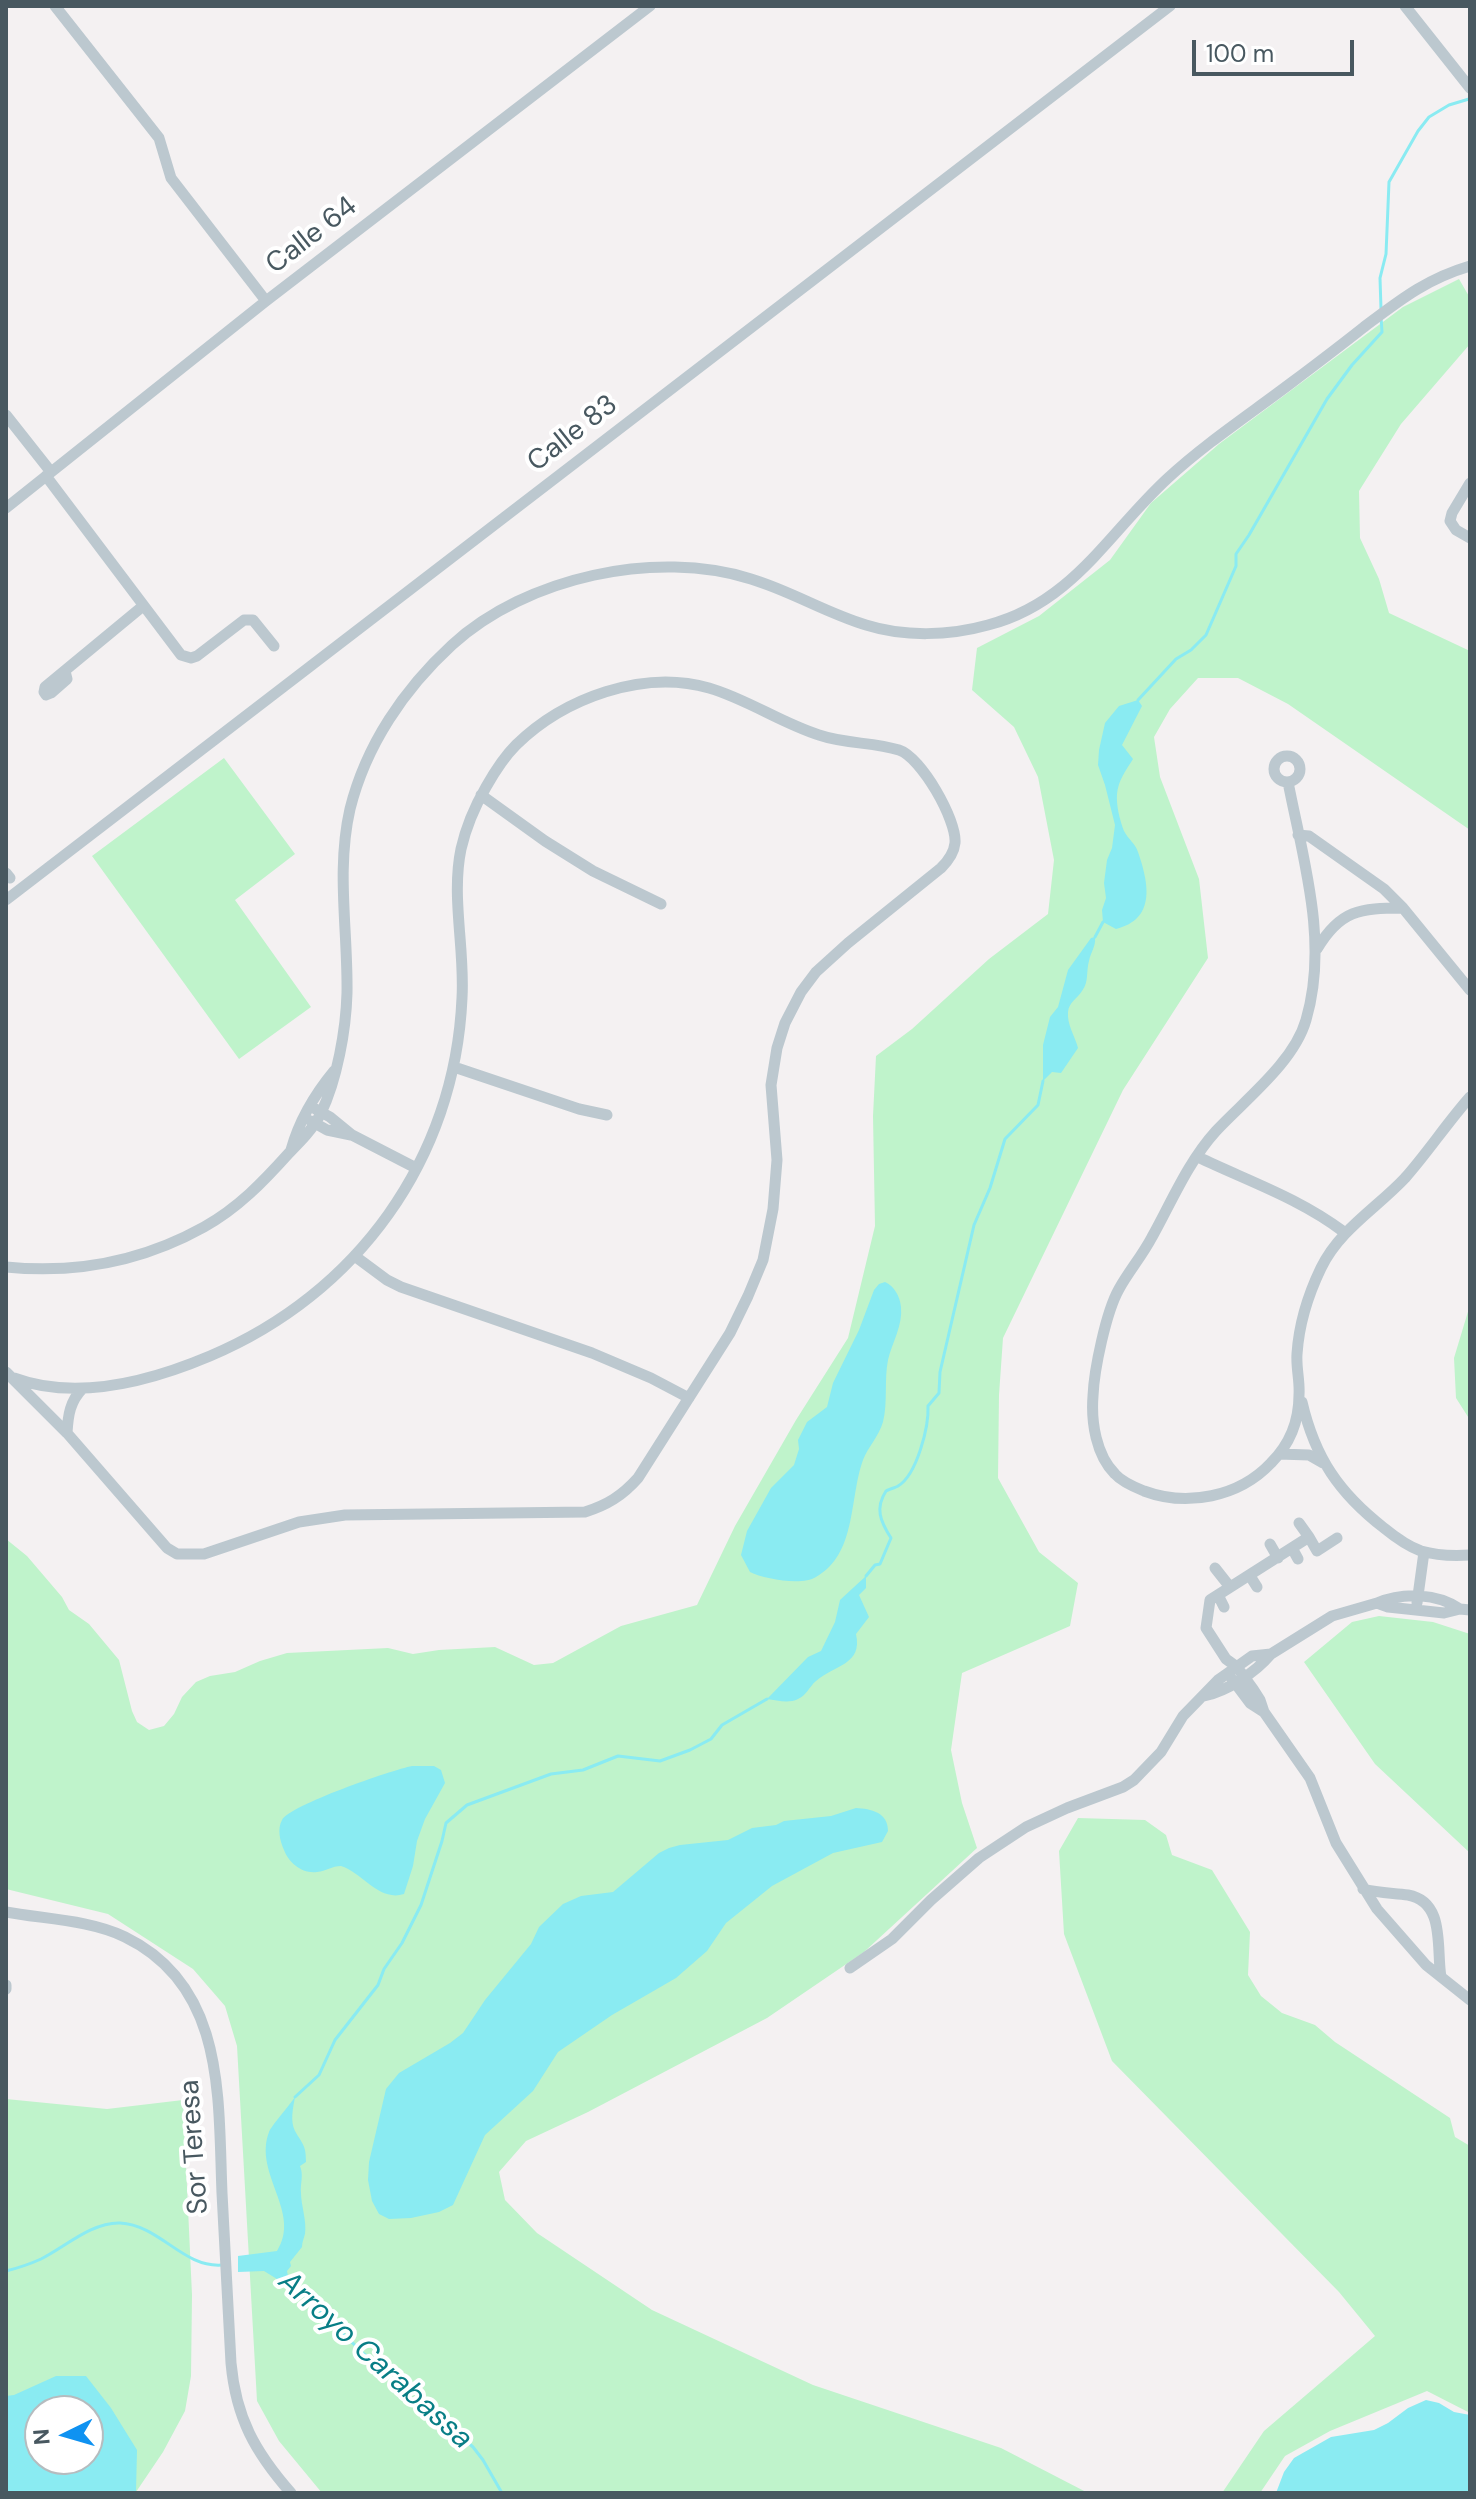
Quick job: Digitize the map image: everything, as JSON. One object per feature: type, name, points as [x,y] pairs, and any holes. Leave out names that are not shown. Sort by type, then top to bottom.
[{"type":"street","points":[[55,6],[159,138],[171,178],[266,301]]},
{"type":"street","name":"Calle 64","points":[[6,508],[266,301],[650,6]]},
{"type":"street","name":"Calle 83","points":[[6,900],[1170,6]]},
{"type":"street","points":[[1405,6],[1470,88]]},
{"type":"street","points":[[6,1267],[40,1271],[90,1266],[156,1251],[222,1217],[249,1196],[319,1118],[332,1084],[343,1026],[347,992],[342,888],[344,851],[350,810],[363,767],[388,720],[415,684],[454,642],[478,624],[543,591],[571,581],[608,571],[642,567],[691,569],[746,577],[871,627],[914,633],[954,632],[991,625],[1023,612],[1056,592],[1087,566],[1167,478],[1390,306],[1437,277],[1470,266]]},
{"type":"street","points":[[6,415],[177,652],[185,657],[197,656],[249,619],[274,646]]},
{"type":"street","points":[[1470,483],[1450,521],[1456,530],[1470,538]]},
{"type":"street","points":[[65,671],[143,606]]},
{"type":"street","points":[[691,684],[738,698],[819,736],[900,750],[918,763],[954,828],[955,845],[950,858],[816,972],[801,992],[785,1023],[771,1085],[777,1160],[773,1209],[763,1260],[730,1333],[638,1478],[625,1493],[607,1505],[585,1512],[345,1515],[299,1522],[204,1554],[177,1554],[167,1548],[67,1433],[10,1375],[31,1384],[83,1388],[162,1374],[230,1348],[261,1332],[289,1313],[356,1257],[393,1207],[416,1168],[435,1129],[454,1067],[463,968],[458,889],[460,852],[468,823],[499,764],[538,725],[588,698],[627,687],[691,684]]},
{"type":"street","points":[[1288,782],[1317,949],[1306,1023],[1280,1066],[1213,1135],[1182,1179],[1151,1240],[1120,1287],[1108,1316],[1093,1397],[1095,1430],[1101,1453],[1114,1474],[1126,1483],[1166,1499],[1188,1501],[1254,1479],[1279,1454],[1291,1435],[1300,1393]]},
{"type":"street","points":[[481,795],[593,871],[661,904]]},
{"type":"street","points":[[1298,835],[1309,836],[1364,873],[1403,908],[1470,990]]},
{"type":"street","points":[[1317,949],[1326,934],[1346,916],[1360,910],[1403,908]]},
{"type":"street","points":[[454,1067],[579,1109],[607,1115]]},
{"type":"street","points":[[290,1153],[295,1133],[334,1070]]},
{"type":"street","points":[[1470,1097],[1403,1180],[1344,1232],[1323,1263],[1309,1295],[1297,1352],[1300,1393],[1307,1424],[1323,1463],[1342,1491],[1368,1516],[1412,1547],[1424,1552],[1470,1555]]},
{"type":"street","points":[[310,1106],[319,1118]]},
{"type":"street","points":[[304,1117],[319,1118],[416,1168]]},
{"type":"street","points":[[1198,1157],[1279,1192],[1344,1232]]},
{"type":"street","points":[[356,1257],[401,1287],[592,1353],[689,1398]]},
{"type":"street","points":[[67,1433],[71,1405],[83,1388]]},
{"type":"street","points":[[1279,1454],[1309,1455],[1323,1463]]},
{"type":"street","points":[[1299,1523],[1317,1551],[1337,1538]]},
{"type":"street","points":[[1309,1537],[1295,1554],[1278,1558],[1210,1600],[1206,1628],[1250,1703],[1264,1712],[1310,1778],[1336,1843],[1377,1909],[1404,1942],[1441,1978],[1470,2000]]},
{"type":"street","points":[[1270,1544],[1278,1558]]},
{"type":"street","points":[[1417,1602],[1424,1552]]},
{"type":"street","points":[[1215,1568],[1230,1587]]},
{"type":"street","points":[[1250,1576],[1257,1587]]},
{"type":"street","points":[[1218,1595],[1224,1607]]},
{"type":"street","points":[[850,1968],[892,1939],[979,1858],[1026,1827],[1134,1780],[1161,1752],[1183,1716],[1218,1680],[1236,1675],[1252,1656],[1271,1654],[1332,1616],[1398,1596],[1417,1602],[1449,1602],[1465,1610]]},
{"type":"street","points":[[1363,1889],[1409,1896],[1421,1899],[1427,1905],[1436,1920],[1441,1978]]},
{"type":"street","name":"Sor Teresa","points":[[6,1912],[83,1925],[124,1936],[160,1961],[183,1985],[200,2017],[213,2058],[217,2088],[233,2384],[240,2414],[266,2462],[291,2493]]},
{"type":"green space","points":[[1459,279],[1470,298],[1470,344],[1401,424],[1359,491],[1360,538],[1379,579],[1389,613],[1470,651],[1470,830],[1288,704],[1238,678],[1198,678],[1170,709],[1154,737],[1160,777],[1199,879],[1208,958],[1123,1090],[1003,1338],[998,1478],[1039,1552],[1078,1583],[1070,1626],[962,1673],[951,1750],[962,1803],[977,1848],[864,1952],[767,2018],[526,2141],[499,2172],[505,2200],[537,2233],[652,2310],[813,2385],[1001,2448],[1088,2493],[322,2493],[279,2441],[257,2401],[237,2046],[225,2006],[193,1969],[108,1914],[6,1889],[6,1539],[27,1556],[62,1597],[69,1610],[89,1624],[119,1660],[132,1711],[137,1722],[149,1730],[164,1726],[182,1697],[196,1682],[287,1653],[388,1648],[413,1654],[495,1647],[534,1665],[553,1663],[621,1626],[697,1605],[735,1526],[848,1338],[875,1226],[873,1116],[876,1056],[912,1029],[989,959],[1048,914],[1054,860],[1038,777],[1014,727],[972,690],[977,648],[1039,616],[1110,560],[1151,503],[1219,444],[1403,307]]},
{"type":"green space","points":[[224,758],[295,854],[235,900],[311,1007],[239,1059],[92,856]]},
{"type":"green space","points":[[1470,1305],[1470,1420],[1456,1398],[1454,1358]]},
{"type":"green space","points":[[1379,1616],[1433,1622],[1470,1634],[1470,1853],[1375,1764],[1304,1662],[1352,1622]]},
{"type":"green space","points":[[1078,1818],[1145,1820],[1166,1835],[1172,1855],[1212,1870],[1250,1932],[1248,1975],[1261,1996],[1282,2013],[1315,2025],[1335,2042],[1450,2118],[1455,2137],[1470,2146],[1470,2413],[1427,2391],[1330,2431],[1285,2456],[1260,2493],[1222,2493],[1264,2431],[1375,2336],[1339,2292],[1112,2061],[1064,1934],[1059,1851]]},
{"type":"green space","points":[[6,2099],[107,2109],[183,2100],[192,2295],[191,2376],[185,2411],[163,2452],[136,2492],[6,2492]]},
{"type":"water","points":[[1138,700],[1142,706],[1122,745],[1133,759],[1121,780],[1117,798],[1124,831],[1137,849],[1142,864],[1146,899],[1138,917],[1116,929],[1103,922],[1104,883],[1115,825],[1098,765],[1099,750],[1105,723],[1119,706]]},
{"type":"water","points":[[1095,937],[1086,984],[1068,1012],[1078,1048],[1061,1073],[1052,1072],[1043,1081],[1043,1045],[1050,1017],[1058,1007],[1068,970],[1091,938]]},
{"type":"water","points":[[885,1282],[898,1295],[901,1314],[888,1360],[883,1422],[863,1460],[850,1524],[839,1554],[829,1567],[810,1580],[783,1580],[750,1572],[741,1555],[747,1531],[771,1488],[794,1465],[799,1449],[798,1440],[807,1422],[827,1407],[833,1383],[859,1330],[874,1290]]},
{"type":"water","points":[[866,1576],[866,1588],[859,1595],[869,1617],[856,1634],[857,1644],[851,1658],[816,1681],[798,1699],[767,1699],[808,1657],[821,1651],[835,1622],[840,1600]]},
{"type":"water","points":[[412,1766],[434,1766],[441,1770],[445,1783],[425,1819],[404,1894],[379,1891],[341,1866],[311,1872],[297,1867],[289,1859],[279,1831],[282,1820],[289,1814],[342,1789]]},
{"type":"water","points":[[856,1808],[882,1816],[888,1831],[882,1842],[833,1853],[772,1886],[726,1923],[707,1951],[676,1978],[612,2015],[558,2052],[533,2091],[485,2135],[453,2205],[439,2212],[411,2218],[389,2219],[379,2214],[372,2201],[369,2162],[386,2089],[399,2073],[463,2033],[485,2000],[531,1944],[539,1927],[563,1904],[581,1896],[613,1892],[669,1848],[728,1840],[752,1828],[831,1816]]},
{"type":"water","points":[[295,2097],[293,2123],[306,2156],[306,2162],[300,2166],[305,2229],[302,2247],[290,2262],[287,2271],[289,2281],[285,2284],[264,2271],[238,2272],[238,2256],[277,2251],[283,2236],[284,2222],[267,2163],[266,2148],[269,2132]]},
{"type":"water","points":[[56,2376],[86,2376],[101,2395],[24,2395],[24,2475],[104,2475],[104,2399],[137,2450],[136,2492],[6,2492],[6,2396]]},
{"type":"water","points":[[1426,2400],[1470,2415],[1470,2493],[1276,2493],[1284,2472],[1294,2458],[1331,2437],[1374,2430]]},
{"type":"waterway","points":[[1381,309],[1380,278],[1386,254],[1389,182],[1429,117],[1449,105],[1469,99]]},
{"type":"waterway","points":[[1138,700],[1176,659],[1206,635],[1236,566],[1236,554],[1327,399],[1382,332],[1381,317]]},
{"type":"waterway","points":[[1095,937],[1103,922]]},
{"type":"waterway","points":[[866,1576],[875,1565],[880,1564],[891,1538],[880,1514],[883,1497],[886,1491],[898,1486],[911,1472],[924,1437],[928,1406],[939,1393],[940,1372],[974,1225],[990,1188],[1005,1139],[1038,1105],[1043,1081]]},
{"type":"waterway","points":[[295,2097],[319,2075],[335,2040],[378,1985],[421,1905],[446,1823],[467,1805],[551,1774],[583,1770],[618,1756],[660,1761],[711,1739],[722,1725],[767,1699]]},
{"type":"waterway","name":"Arroyo Carabassa","points":[[6,2271],[41,2259],[89,2231],[120,2223],[147,2231],[195,2260],[222,2265]]},
{"type":"waterway","name":"Arroyo Carabassa","points":[[289,2281],[378,2366],[413,2387],[441,2419],[473,2447],[502,2493]]}]
